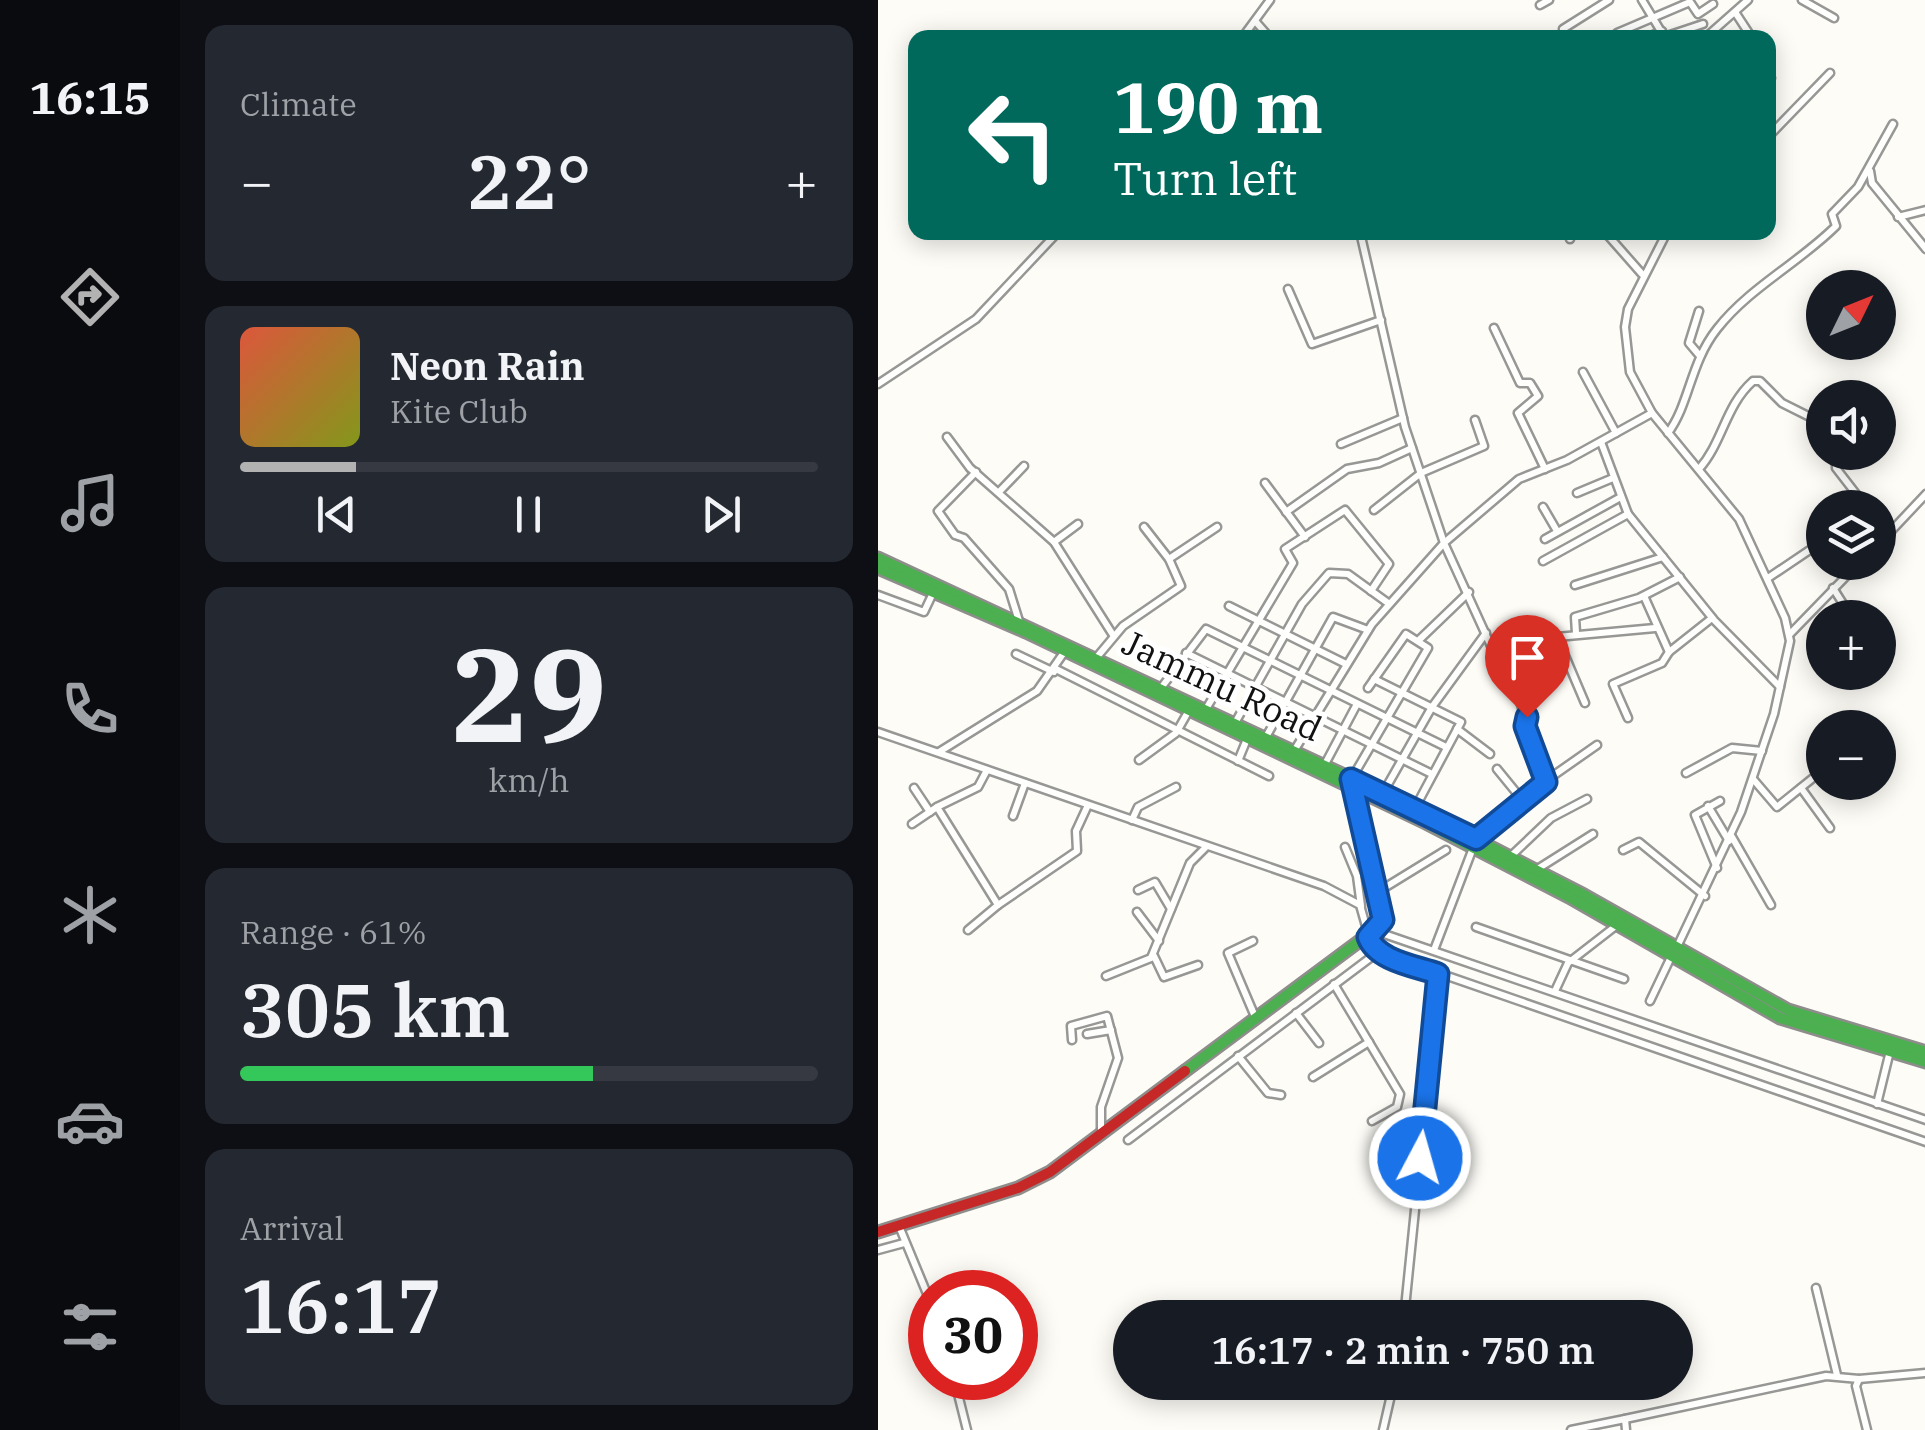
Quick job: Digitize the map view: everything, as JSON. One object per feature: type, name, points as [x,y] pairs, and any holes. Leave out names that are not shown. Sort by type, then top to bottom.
[{"type":"main road","name":"Jammu Road","points":[[878,558],[1266,737],[1351,784],[1384,793],[1475,844],[1536,870],[1674,952],[1801,1015],[1926,1052]]},
{"type":"main road","points":[[878,568],[930,601],[1064,651],[1181,724],[1351,784],[1475,844],[1617,925],[1674,952],[1780,1018],[1926,1062]]},
{"type":"main road","points":[[878,1232],[901,1235],[1032,1182],[1375,938],[1383,920],[1351,784]]},
{"type":"street","points":[[1249,30],[1270,0]]},
{"type":"street","points":[[1540,5],[1549,0]]},
{"type":"street","points":[[1563,28],[1609,0]]},
{"type":"street","points":[[1642,0],[1661,30]]},
{"type":"street","points":[[1713,30],[1748,0]]},
{"type":"street","points":[[1802,0],[1834,18]]},
{"type":"street","points":[[1623,30],[1690,2],[1698,14],[1713,4]]},
{"type":"street","points":[[1734,12],[1746,30]]},
{"type":"street","points":[[1256,22],[1263,30]]},
{"type":"street","points":[[1682,30],[1704,24]]},
{"type":"street","points":[[1776,129],[1830,73]]},
{"type":"street","points":[[1668,434],[1681,415],[1684,394],[1700,356],[1735,308],[1832,230],[1836,224],[1832,214],[1852,196],[1893,124]]},
{"type":"street","points":[[1870,168],[1870,180],[1887,196],[1898,217],[1926,249]]},
{"type":"street","points":[[1898,217],[1926,210]]},
{"type":"street","points":[[878,384],[976,320],[1051,240]]},
{"type":"street","points":[[1362,240],[1403,418],[1444,543],[1492,646],[1502,650],[1527,714],[1525,726],[1547,780]]},
{"type":"street","points":[[1611,240],[1642,274]]},
{"type":"street","points":[[1650,1001],[1730,839],[1781,688],[1790,634],[1768,578],[1738,519],[1652,413],[1630,372],[1626,352],[1628,309],[1642,274],[1662,240]]},
{"type":"street","points":[[1288,290],[1312,344],[1380,320]]},
{"type":"street","points":[[1699,311],[1688,343],[1700,356]]},
{"type":"street","points":[[1494,328],[1520,383],[1530,382],[1538,396],[1518,413],[1545,469]]},
{"type":"street","points":[[1583,372],[1616,433]]},
{"type":"street","points":[[1698,469],[1715,451],[1737,397],[1755,380],[1782,403],[1806,415]]},
{"type":"street","points":[[1294,751],[1368,630],[1444,543],[1518,480],[1601,442],[1652,413]]},
{"type":"street","points":[[1341,444],[1403,418]]},
{"type":"street","points":[[1374,510],[1421,473],[1484,446],[1475,420]]},
{"type":"street","points":[[946,437],[976,472],[1054,542],[1114,635]]},
{"type":"street","points":[[1601,442],[1628,514],[1712,618],[1781,688]]},
{"type":"street","points":[[1286,512],[1347,469],[1379,463],[1412,448]]},
{"type":"street","points":[[998,492],[1024,466]]},
{"type":"street","points":[[1838,470],[1853,490]]},
{"type":"street","points":[[976,472],[938,511],[955,535],[964,538],[1008,589],[1019,621]]},
{"type":"street","points":[[1577,493],[1613,478]]},
{"type":"street","points":[[1264,484],[1305,537]]},
{"type":"street","points":[[1896,527],[1926,494]]},
{"type":"street","points":[[1545,539],[1619,498]]},
{"type":"street","points":[[1543,506],[1557,531]]},
{"type":"street","points":[[1206,709],[1293,564],[1285,549],[1346,510],[1389,564],[1371,591]]},
{"type":"street","points":[[1543,561],[1628,514]]},
{"type":"street","points":[[1054,542],[1078,524]]},
{"type":"street","points":[[1097,657],[1114,635],[1182,586],[1144,527]]},
{"type":"street","points":[[1168,559],[1217,528]]},
{"type":"street","points":[[1768,578],[1806,552]]},
{"type":"street","points":[[1576,585],[1663,556]]},
{"type":"street","points":[[1235,723],[1306,599],[1329,573],[1348,574],[1388,603]]},
{"type":"street","points":[[1576,633],[1575,617],[1644,596],[1680,577]]},
{"type":"street","points":[[1790,634],[1841,580]]},
{"type":"street","points":[[1833,588],[1841,600]]},
{"type":"street","points":[[1418,641],[1469,592]]},
{"type":"street","points":[[878,595],[923,612],[930,601]]},
{"type":"street","points":[[1644,596],[1655,628],[1670,652]]},
{"type":"street","points":[[1229,606],[1346,664]]},
{"type":"street","points":[[1266,737],[1334,617],[1368,630]]},
{"type":"street","points":[[1628,718],[1613,684],[1662,663],[1712,618]]},
{"type":"street","points":[[1506,662],[1557,636],[1633,633],[1655,628]]},
{"type":"street","points":[[1161,688],[1204,629],[1446,748]]},
{"type":"street","points":[[1384,793],[1432,707],[1486,633]]},
{"type":"street","points":[[1351,784],[1428,649],[1405,635],[1368,688]]},
{"type":"street","points":[[1557,636],[1585,703]]},
{"type":"street","points":[[939,752],[1037,692],[1064,651]]},
{"type":"street","points":[[1186,653],[1432,774]]},
{"type":"street","points":[[1016,654],[1181,724],[1269,776]]},
{"type":"street","points":[[1517,688],[1567,667]]},
{"type":"street","points":[[1374,679],[1460,721],[1414,808]]},
{"type":"street","points":[[1324,766],[1357,704]]},
{"type":"street","points":[[1138,760],[1181,724]]},
{"type":"street","points":[[1457,729],[1490,754]]},
{"type":"street","points":[[878,732],[1324,886],[1362,906]]},
{"type":"street","points":[[1239,759],[1245,744]]},
{"type":"street","points":[[1434,950],[1475,844],[1547,780],[1598,745]]},
{"type":"street","points":[[1686,773],[1732,748],[1762,751]]},
{"type":"street","points":[[1496,769],[1524,802]]},
{"type":"street","points":[[912,824],[978,788],[986,770]]},
{"type":"street","points":[[1752,778],[1776,807],[1806,784]]},
{"type":"street","points":[[1013,816],[1026,783]]},
{"type":"street","points":[[1132,820],[1138,807],[1176,787]]},
{"type":"street","points":[[914,788],[998,905]]},
{"type":"street","points":[[1801,788],[1830,828]]},
{"type":"street","points":[[1510,857],[1550,818],[1586,799]]},
{"type":"street","points":[[1717,869],[1695,815],[1720,801]]},
{"type":"street","points":[[968,930],[1077,851],[1076,831],[1088,805]]},
{"type":"street","points":[[1708,806],[1771,905]]},
{"type":"street","points":[[1536,870],[1592,834]]},
{"type":"street","points":[[1622,850],[1638,842],[1705,896]]},
{"type":"street","points":[[1106,976],[1154,954],[1190,863],[1206,846]]},
{"type":"street","points":[[1346,847],[1375,938],[1438,974],[1711,1063],[1926,1142]]},
{"type":"street","points":[[1376,893],[1446,850]]},
{"type":"street","points":[[1138,890],[1154,882],[1172,910]]},
{"type":"street","points":[[1137,912],[1159,941]]},
{"type":"street","points":[[1555,991],[1572,960],[1617,925]]},
{"type":"street","points":[[1476,927],[1624,979]]},
{"type":"street","points":[[1128,1140],[1334,984],[1375,938],[1387,935],[1926,1120]]},
{"type":"street","points":[[1253,942],[1228,953],[1257,1020]]},
{"type":"street","points":[[1154,954],[1164,977],[1198,965]]},
{"type":"street","points":[[1406,1300],[1438,974]]},
{"type":"street","points":[[1334,984],[1400,1094],[1398,1107],[1372,1121]]},
{"type":"street","points":[[1296,1013],[1318,1043]]},
{"type":"street","points":[[1072,1040],[1070,1027],[1103,1015],[1111,1030],[1118,1058],[1101,1107],[1100,1136]]},
{"type":"street","points":[[1087,1034],[1111,1030]]},
{"type":"street","points":[[1313,1077],[1369,1042]]},
{"type":"street","points":[[1711,1063],[1715,1050]]},
{"type":"street","points":[[1877,1104],[1890,1050]]},
{"type":"street","points":[[1238,1056],[1268,1094],[1281,1095]]},
{"type":"street","points":[[878,1250],[901,1235],[917,1270]]},
{"type":"street","points":[[1816,1288],[1838,1375]]},
{"type":"street","points":[[1571,1430],[1838,1375],[1859,1378],[1926,1372]]},
{"type":"street","points":[[1859,1378],[1856,1386],[1867,1430]]},
{"type":"street","points":[[960,1400],[967,1430]]},
{"type":"street","points":[[1384,1430],[1390,1400]]},
{"type":"street","points":[[1624,1419],[1626,1430]]},
{"type":"traffic: fast","points":[[878,558],[1415,808],[1584,895],[1788,1010],[1926,1052]]},
{"type":"traffic: fast","points":[[878,568],[1026,632],[1426,823],[1569,897],[1780,1018],[1926,1062]]},
{"type":"traffic: fast","points":[[1185,1071],[1381,925],[1351,783]]},
{"type":"traffic: jam","points":[[878,1232],[1018,1188],[1050,1172],[1185,1071]]},
{"type":"route","points":[[1420,1158],[1438,974],[1381,954],[1371,944],[1368,937],[1383,920],[1351,779],[1476,839],[1546,782],[1525,726],[1527,717]]}]
